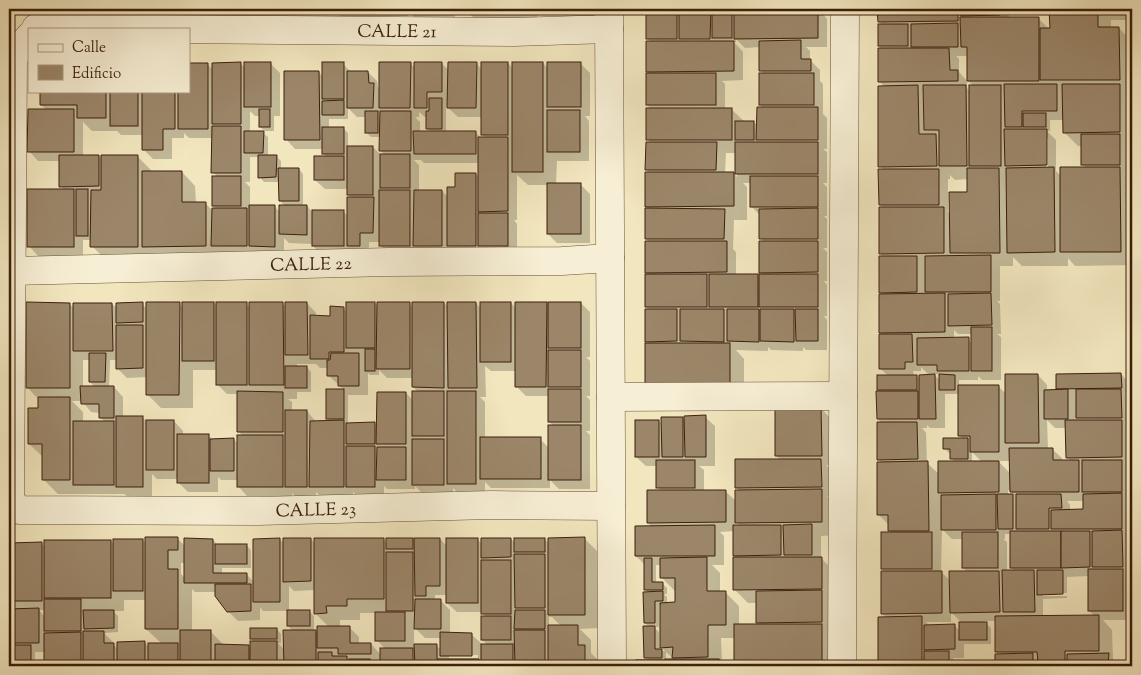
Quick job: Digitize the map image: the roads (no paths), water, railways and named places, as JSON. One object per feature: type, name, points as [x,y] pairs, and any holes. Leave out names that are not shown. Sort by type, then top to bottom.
[{"type":"street","points":[[35,9],[35,28]]},
{"type":"street","points":[[842,666],[845,9]]},
{"type":"street","points":[[609,19],[612,666]]},
{"type":"street","name":"CALLE 21","points":[[190,29],[514,32],[609,19]]},
{"type":"street","points":[[11,271],[13,57],[28,38]]},
{"type":"street","name":"CALLE 22","points":[[11,271],[389,262],[562,261],[610,258]]},
{"type":"street","name":"CALLE 23","points":[[11,271],[10,500],[19,510],[258,511],[491,505],[612,506]]},
{"type":"street","points":[[611,397],[843,396]]}]
